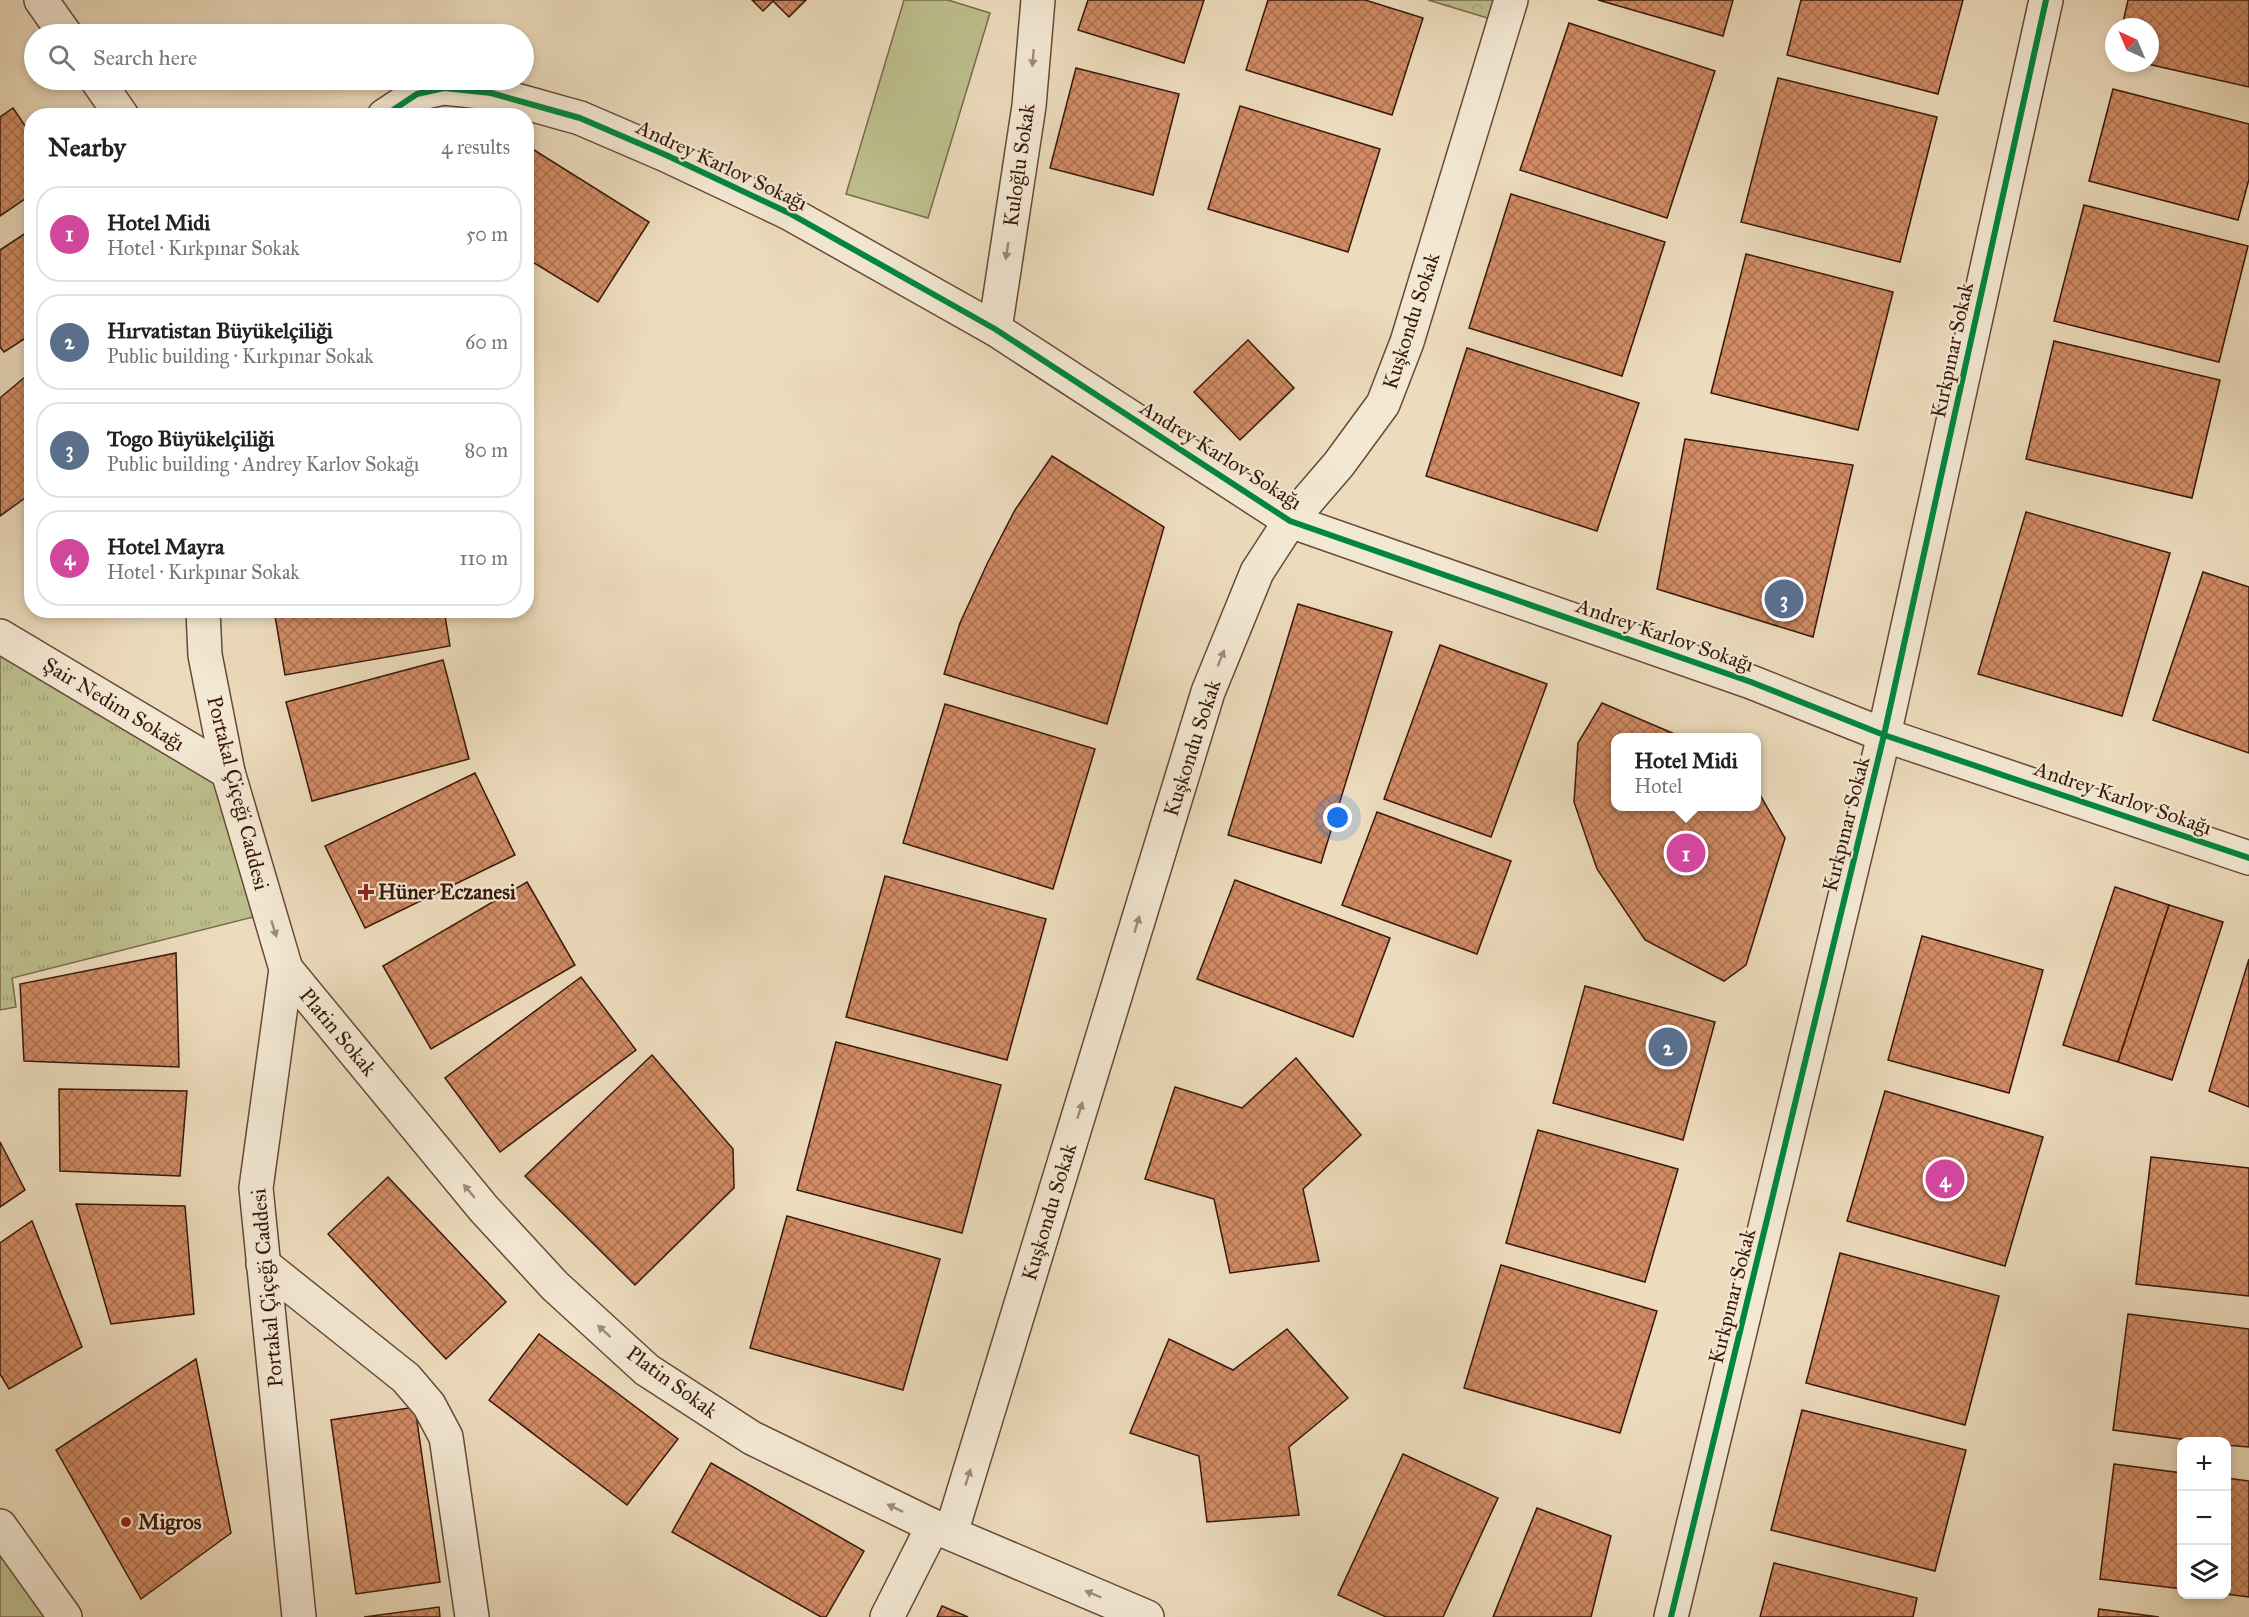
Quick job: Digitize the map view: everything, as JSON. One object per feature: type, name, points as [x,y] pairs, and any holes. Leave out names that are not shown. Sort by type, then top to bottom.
[{"type":"street","points":[[41,0],[58,24]]},
{"type":"street","name":"Kuloğlu Sokak","points":[[995,329],[1029,106],[1038,0]]},
{"type":"street","name":"Kuşkondu Sokak","points":[[887,1617],[942,1530],[1208,692],[1257,572],[1290,521],[1339,464],[1383,404],[1407,342],[1511,0]]},
{"type":"street","name":"Kırkpınar Sokak","points":[[1671,1617],[1884,735],[2046,0]]},
{"type":"street","points":[[104,90],[116,108]]},
{"type":"street","name":"Andrey Karlov Sokağı","points":[[396,108],[417,94],[435,90]]},
{"type":"street","name":"Andrey Karlov Sokağı","points":[[462,90],[490,93],[580,118],[666,155],[789,213],[995,329],[1290,521],[1740,678],[1884,735],[2249,858]]},
{"type":"street","name":"Portakal Çiçeği Caddesi","points":[[203,618],[204,655],[228,771],[286,969],[256,1188],[299,1617]]},
{"type":"street","name":"Şair Nedim Sokağı","points":[[0,636],[228,771]]},
{"type":"street","name":"Platin Sokak","points":[[286,969],[484,1209],[555,1286],[647,1370],[752,1438],[942,1530],[1147,1617]]},
{"type":"street","points":[[263,1264],[405,1378],[429,1405],[446,1437],[472,1617]]},
{"type":"street","points":[[0,1526],[64,1617]]},
{"type":"green space","points":[[904,0],[948,0],[990,13],[928,218],[846,194]]},
{"type":"green space","points":[[1428,0],[1511,0],[1504,23]]},
{"type":"green space","points":[[0,641],[228,772],[269,913],[12,978],[16,1007],[0,1010]]},
{"type":"green space","points":[[0,1526],[65,1617],[0,1617]]},
{"type":"building","points":[[752,0],[806,0],[789,17],[773,1],[763,11]]},
{"type":"building","points":[[1088,0],[1204,0],[1184,63],[1078,30]]},
{"type":"building","points":[[1268,0],[1365,0],[1423,18],[1392,115],[1246,70]]},
{"type":"building","points":[[1598,0],[1733,0],[1723,36]]},
{"type":"building","points":[[1801,0],[1963,0],[1938,94],[1787,55]]},
{"type":"building","points":[[2128,0],[2249,0],[2249,87],[2159,67],[2159,18],[2124,18]]},
{"type":"building","points":[[1569,23],[1715,71],[1667,218],[1520,170]]},
{"type":"building","points":[[1076,68],[1179,94],[1153,195],[1050,168]]},
{"type":"building","points":[[1778,78],[1937,117],[1900,262],[1741,222]]},
{"type":"building","points":[[2113,89],[2249,124],[2249,179],[2238,220],[2089,181]]},
{"type":"building","points":[[1240,106],[1380,149],[1348,252],[1208,209]]},
{"type":"building","points":[[13,108],[24,124],[24,200],[0,216],[0,117]]},
{"type":"building","points":[[534,150],[649,222],[598,302],[534,263]]},
{"type":"building","points":[[1511,194],[1665,242],[1622,376],[1469,328]]},
{"type":"building","points":[[2084,205],[2248,246],[2219,362],[2054,321]]},
{"type":"building","points":[[24,234],[24,339],[4,352],[0,347],[0,250]]},
{"type":"building","points":[[1746,254],[1893,292],[1858,430],[1711,393]]},
{"type":"building","points":[[1248,340],[1294,388],[1240,440],[1194,392]]},
{"type":"building","points":[[2054,341],[2220,380],[2192,498],[2026,459]]},
{"type":"building","points":[[1467,348],[1639,403],[1597,531],[1426,476]]},
{"type":"building","points":[[24,378],[24,499],[0,516],[0,398]]},
{"type":"building","points":[[1685,439],[1853,465],[1813,637],[1657,589]]},
{"type":"building","points":[[1052,456],[1164,527],[1107,724],[944,674],[960,623],[988,562],[1015,510]]},
{"type":"building","points":[[2026,512],[2170,553],[2122,716],[1978,674]]},
{"type":"building","points":[[2203,572],[2249,587],[2249,753],[2153,720]]},
{"type":"building","points":[[1298,604],[1392,632],[1321,863],[1228,835]]},
{"type":"building","points":[[275,618],[445,618],[450,646],[285,675]]},
{"type":"building","points":[[1440,645],[1547,684],[1491,837],[1384,799]]},
{"type":"building","points":[[443,660],[469,759],[312,801],[286,702]]},
{"type":"building","points":[[1602,703],[1672,733],[1611,733],[1611,811],[1761,811],[1761,797],[1785,838],[1746,965],[1724,981],[1645,940],[1597,869],[1574,802],[1578,743]]},
{"type":"building","points":[[945,704],[1095,749],[1053,889],[903,843]]},
{"type":"building","points":[[475,773],[515,855],[365,928],[325,846]]},
{"type":"building","points":[[1377,812],[1511,861],[1477,954],[1342,905]]},
{"type":"building","points":[[885,876],[1046,919],[1007,1060],[846,1017]]},
{"type":"building","points":[[1235,880],[1390,938],[1353,1037],[1197,979]]},
{"type":"building","points":[[527,882],[575,965],[431,1049],[383,966]]},
{"type":"building","points":[[2115,887],[2169,905],[2118,1062],[2063,1045]]},
{"type":"building","points":[[2169,905],[2223,922],[2172,1080],[2118,1062]]},
{"type":"building","points":[[1922,936],[2043,970],[2009,1093],[1888,1060]]},
{"type":"building","points":[[176,953],[179,1067],[24,1061],[20,984]]},
{"type":"building","points":[[2249,959],[2249,1107],[2209,1091]]},
{"type":"building","points":[[581,977],[636,1050],[500,1152],[445,1078]]},
{"type":"building","points":[[1585,986],[1715,1022],[1683,1140],[1553,1103]]},
{"type":"building","points":[[836,1042],[1001,1085],[962,1233],[797,1190]]},
{"type":"building","points":[[652,1055],[733,1149],[734,1188],[635,1285],[525,1176]]},
{"type":"building","points":[[1296,1058],[1361,1135],[1303,1189],[1319,1261],[1230,1273],[1214,1199],[1145,1179],[1175,1087],[1242,1108]]},
{"type":"building","points":[[59,1089],[187,1091],[180,1176],[60,1171]]},
{"type":"building","points":[[1885,1091],[2043,1137],[2005,1266],[1847,1221]]},
{"type":"building","points":[[1538,1130],[1678,1169],[1645,1282],[1506,1243]]},
{"type":"building","points":[[0,1142],[25,1190],[0,1207]]},
{"type":"building","points":[[2151,1157],[2249,1168],[2249,1296],[2136,1284]]},
{"type":"building","points":[[388,1177],[506,1302],[446,1359],[328,1234]]},
{"type":"building","points":[[76,1204],[185,1206],[194,1314],[111,1324]]},
{"type":"building","points":[[787,1216],[940,1259],[903,1390],[750,1348]]},
{"type":"building","points":[[32,1221],[82,1347],[9,1389],[0,1374],[0,1243]]},
{"type":"building","points":[[1840,1253],[1999,1296],[1965,1425],[1806,1383]]},
{"type":"building","points":[[1501,1265],[1657,1311],[1620,1433],[1464,1388]]},
{"type":"building","points":[[2128,1314],[2249,1329],[2249,1447],[2231,1445],[2231,1437],[2177,1439],[2113,1430]]},
{"type":"building","points":[[1287,1329],[1348,1398],[1289,1447],[1299,1515],[1207,1522],[1199,1456],[1130,1433],[1169,1339],[1233,1370]]},
{"type":"building","points":[[539,1334],[678,1439],[627,1505],[489,1400]]},
{"type":"building","points":[[196,1359],[231,1533],[141,1599],[56,1450]]},
{"type":"building","points":[[415,1407],[440,1582],[356,1594],[331,1420]]},
{"type":"building","points":[[1802,1410],[1966,1450],[1935,1571],[1771,1530]]},
{"type":"building","points":[[1403,1454],[1498,1498],[1443,1617],[1386,1617],[1338,1595]]},
{"type":"building","points":[[711,1463],[864,1551],[826,1617],[821,1617],[672,1532]]},
{"type":"building","points":[[2114,1464],[2177,1472],[2177,1588],[2100,1579]]},
{"type":"building","points":[[2231,1479],[2249,1481],[2249,1597],[2231,1595]]},
{"type":"building","points":[[1537,1508],[1611,1536],[1591,1617],[1493,1617]]},
{"type":"building","points":[[1774,1563],[1917,1598],[1913,1617],[1760,1617]]},
{"type":"building","points":[[942,1606],[968,1617],[937,1617]]},
{"type":"building","points":[[439,1607],[440,1617],[364,1617]]},
{"type":"building","points":[[2099,1609],[2159,1617],[2098,1617]]},
{"type":"cycle path","points":[[1671,1617],[1884,735],[2046,0]]},
{"type":"cycle path","points":[[396,108],[417,94],[435,90]]},
{"type":"cycle path","points":[[463,90],[491,93],[580,118],[666,155],[789,213],[995,329],[1290,521],[1751,682],[1884,735],[2249,858]]},
{"type":"place","name":"Togo Büyükelçiliği","points":[[1784,599]]},
{"type":"place","name":"Hotel Midi","points":[[1686,853]]},
{"type":"place","name":"Hüner Eczanesi","points":[[366,892]]},
{"type":"place","name":"Hırvatistan Büyükelçiliği","points":[[1668,1047]]},
{"type":"place","name":"Hotel Mayra","points":[[1945,1179]]},
{"type":"place","name":"Migros","points":[[126,1522]]}]
